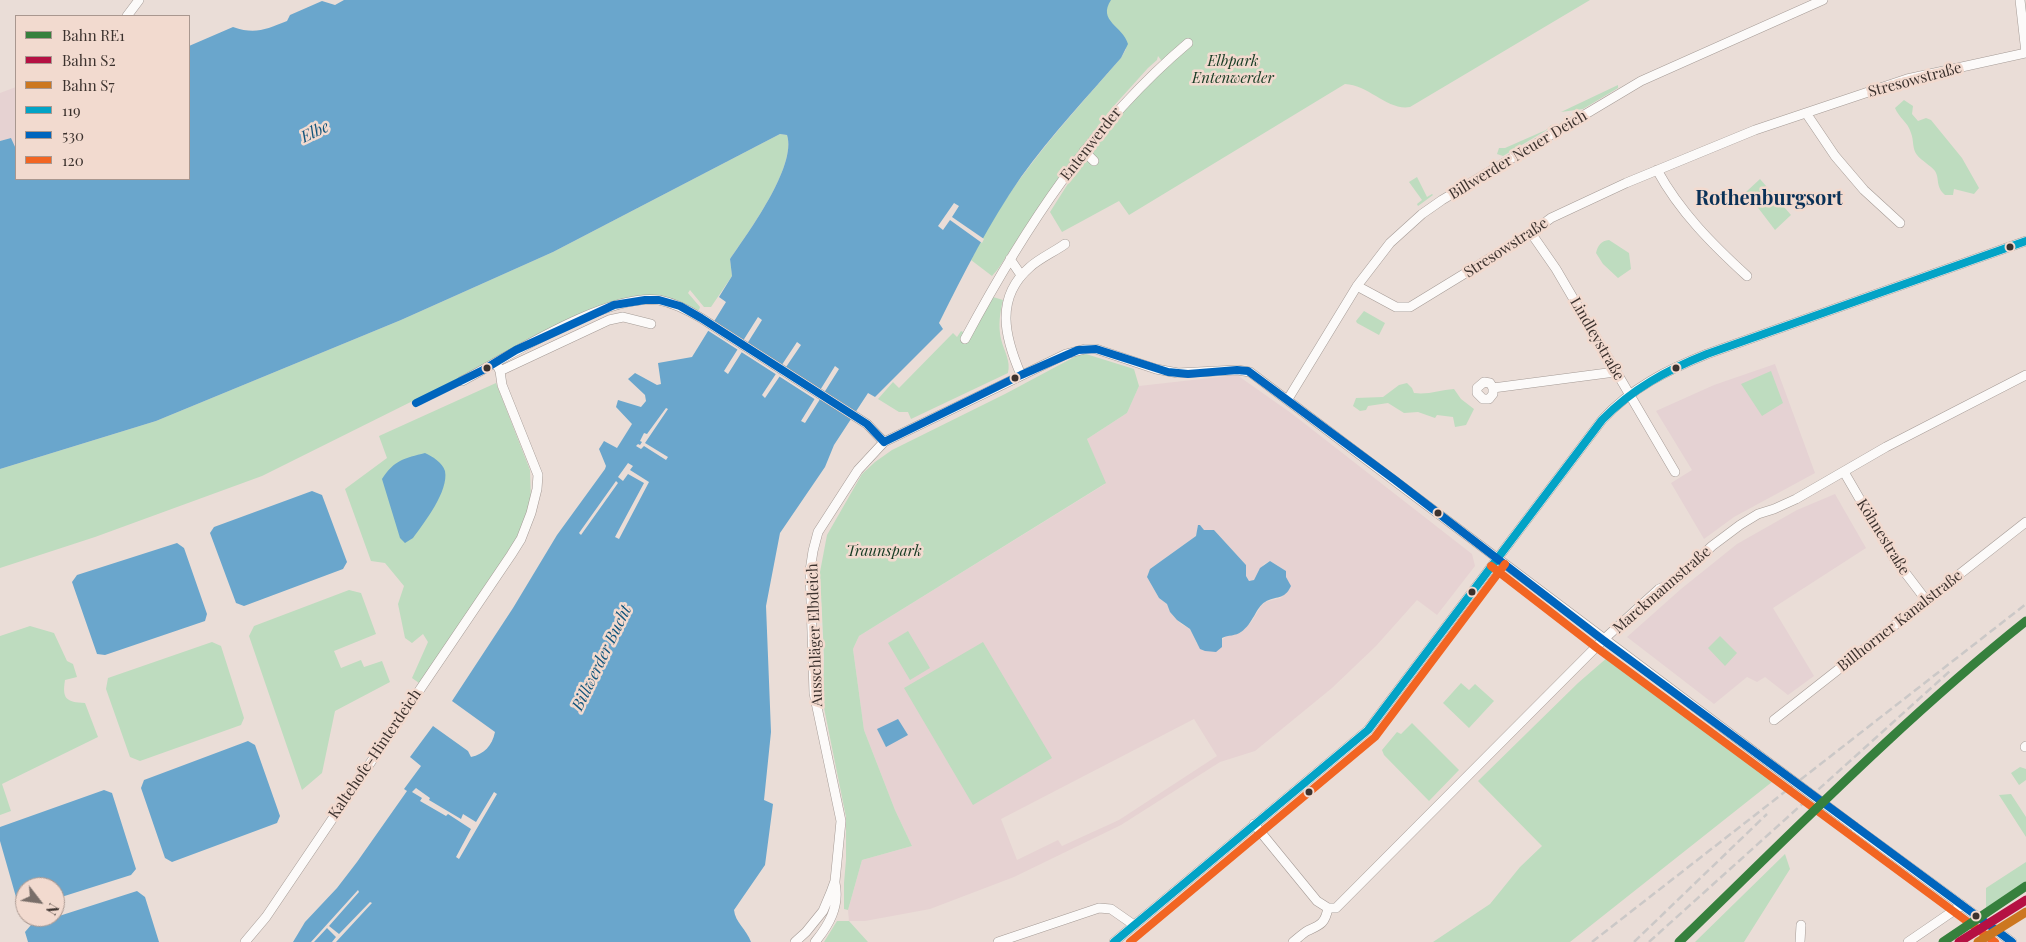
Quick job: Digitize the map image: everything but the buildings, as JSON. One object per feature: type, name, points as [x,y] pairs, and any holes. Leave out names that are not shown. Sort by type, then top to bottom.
[{"type":"street","points":[[128,15],[139,0]]},
{"type":"street","name":"Billwerder Neuer Deich","points":[[1288,399],[1358,286],[1390,243],[1422,214],[1442,200],[1641,81],[1824,0]]},
{"type":"street","points":[[2020,0],[2026,53]]},
{"type":"street","name":"Entenwerder","points":[[965,339],[1010,259],[1045,204],[1084,151],[1132,94],[1188,42]]},
{"type":"street","name":"Stresowstraße","points":[[1358,286],[1396,307],[1407,308],[1532,233],[1551,218],[1657,170],[1747,133],[1907,79],[2026,53]]},
{"type":"street","points":[[1806,113],[1835,156],[1864,190],[1900,223]]},
{"type":"street","points":[[1084,151],[1094,161]]},
{"type":"street","points":[[1657,170],[1682,210],[1700,231],[1747,276]]},
{"type":"street","name":"Lindleystraße","points":[[1532,233],[1556,269],[1675,472]]},
{"type":"street","points":[[1114,942],[1368,730],[1602,420],[1629,394],[1645,383],[1699,357],[2026,241]]},
{"type":"street","points":[[1021,375],[1009,346],[1006,326],[1009,299],[1021,276],[1034,264],[1066,244]]},
{"type":"street","points":[[1010,259],[1021,276]]},
{"type":"street","points":[[498,367],[516,350],[614,305],[659,300],[689,311],[710,324],[854,416],[874,431],[884,442]]},
{"type":"street","points":[[462,381],[609,320],[623,318],[651,324]]},
{"type":"street","name":"Ausschläger Elbdeich","points":[[795,942],[823,910],[835,881],[841,821],[814,693],[810,571],[812,551],[818,532],[858,470],[884,442],[1066,354],[1091,348],[1168,372],[1188,374],[1248,371],[1288,399],[1604,640],[2012,942]]},
{"type":"street","name":"Kaltehofe-Hinterdeich","points":[[245,942],[266,917],[511,555],[526,528],[535,500],[538,475],[502,385],[498,367]]},
{"type":"street","points":[[1493,388],[1615,372]]},
{"type":"street","name":"Marckmannstraße","points":[[1293,942],[1321,924],[1328,908],[1336,908],[1340,905],[1604,640],[1659,589],[1673,583],[1712,546],[1758,514],[1774,510],[1796,499],[1886,447],[2026,375]]},
{"type":"street","name":"Köhnestraße","points":[[1844,472],[1894,558],[1926,600]]},
{"type":"street","name":"Billhorner Kanalstraße","points":[[1774,720],[2026,522]]},
{"type":"street","points":[[1254,824],[1315,898],[1328,908]]},
{"type":"street","points":[[815,942],[836,905],[838,896],[835,881]]},
{"type":"street","points":[[1908,942],[1962,905]]},
{"type":"street","points":[[998,942],[1099,908],[1110,909],[1134,925]]},
{"type":"street","points":[[1800,925],[1800,942]]},
{"type":"shaded area","points":[[15,87],[15,149],[11,138],[0,141],[0,93]]},
{"type":"shaded area","points":[[1775,364],[1815,473],[1734,517],[1704,539],[1671,483],[1692,470],[1656,411],[1714,385]]},
{"type":"shaded area","points":[[1237,375],[1291,413],[1472,554],[1475,566],[1437,615],[1417,600],[1376,646],[1332,688],[1255,751],[1220,762],[1121,825],[1014,877],[930,909],[865,921],[849,921],[848,910],[862,860],[912,846],[895,810],[864,730],[853,649],[859,636],[1105,484],[1087,439],[1127,413],[1139,386]],"holes":[[[1200,525],[1204,530],[1214,530],[1246,565],[1246,576],[1249,581],[1254,580],[1264,564],[1270,561],[1286,571],[1286,577],[1291,586],[1281,598],[1265,602],[1252,621],[1240,633],[1226,636],[1221,641],[1197,644],[1190,629],[1181,624],[1170,612],[1167,604],[1159,598],[1147,577],[1150,569],[1196,536],[1198,526]],[[1194,719],[1217,756],[1119,820],[1062,846],[1058,840],[1017,860],[1001,819]]]},
{"type":"shaded area","points":[[1835,494],[1866,548],[1773,608],[1814,676],[1788,695],[1765,677],[1757,682],[1747,677],[1714,704],[1627,637],[1681,589],[1737,544],[1797,510]]},
{"type":"green space","name":"Elbpark Entenwerder","points":[[1100,0],[1590,0],[1410,107],[1394,105],[1354,85],[1345,84],[1129,215],[1119,201],[1062,232],[1050,212],[1090,149],[1164,64],[1158,56],[1157,60],[1111,109],[1044,199],[992,276],[971,260],[986,232],[1002,205],[1039,154],[1121,58],[1126,49],[1108,33]]},
{"type":"green space","points":[[1618,85],[1618,88],[1583,109],[1561,112]]},
{"type":"green space","points":[[1904,100],[1913,106],[1912,114],[1918,121],[1926,118],[1931,120],[1962,158],[1979,188],[1974,194],[1954,189],[1953,195],[1945,195],[1942,192],[1935,171],[1915,153],[1910,129],[1895,108]]},
{"type":"green space","points":[[1551,125],[1554,126],[1503,156],[1497,154],[1499,148],[1505,148],[1546,130]]},
{"type":"green space","points":[[780,134],[787,135],[788,148],[785,164],[759,217],[730,259],[732,276],[711,307],[704,307],[690,290],[688,293],[700,307],[699,310],[695,310],[680,302],[644,295],[605,304],[521,343],[473,371],[262,476],[95,537],[0,568],[0,469],[156,421],[401,320],[553,252]]},
{"type":"green space","points":[[1417,177],[1427,197],[1433,195],[1418,206],[1417,204],[1422,200],[1409,182]]},
{"type":"green space","points":[[1760,179],[1791,215],[1775,230],[1746,192]]},
{"type":"green space","points":[[1609,240],[1629,253],[1631,269],[1618,278],[1603,264],[1596,253],[1600,244]]},
{"type":"green space","points":[[993,297],[1003,300],[1000,314],[1000,329],[1001,339],[1008,360],[1008,373],[911,419],[908,412],[899,412],[878,399],[893,382],[899,388],[953,333],[957,337],[961,331],[965,333]]},
{"type":"green space","points":[[1364,311],[1385,323],[1379,335],[1357,323],[1356,321]]},
{"type":"green space","name":"Traunspark","points":[[1086,354],[1134,369],[1139,386],[1127,413],[1087,439],[1106,483],[859,636],[853,649],[864,730],[895,810],[912,846],[862,860],[848,910],[844,909],[846,817],[823,703],[824,657],[820,572],[827,535],[862,474],[892,450],[1005,394],[1078,355]]},
{"type":"green space","points":[[1771,371],[1783,403],[1762,416],[1741,384]]},
{"type":"green space","points":[[496,383],[530,470],[531,501],[521,535],[419,683],[412,678],[428,642],[423,634],[412,643],[405,638],[398,604],[404,586],[385,563],[371,561],[345,489],[387,458],[379,436]]},
{"type":"green space","points":[[1407,383],[1414,393],[1454,389],[1461,399],[1474,409],[1466,425],[1455,427],[1453,417],[1437,415],[1435,418],[1418,412],[1404,413],[1388,403],[1368,406],[1366,410],[1360,411],[1353,406],[1356,398],[1383,397],[1399,385]]},
{"type":"green space","points":[[349,590],[361,593],[376,634],[334,651],[341,668],[361,660],[364,667],[382,661],[390,682],[335,711],[322,773],[302,790],[249,636],[254,626]]},
{"type":"green space","points":[[30,626],[54,633],[67,661],[73,664],[77,677],[65,680],[65,695],[73,702],[85,703],[98,737],[2,784],[11,811],[0,815],[0,636]]},
{"type":"green space","points":[[908,631],[930,668],[910,680],[888,643]]},
{"type":"green space","points":[[1720,636],[1737,653],[1725,666],[1708,648]]},
{"type":"green space","points":[[212,642],[221,646],[244,718],[241,725],[140,761],[130,757],[106,689],[108,678]]},
{"type":"green space","points":[[983,642],[1052,758],[973,805],[904,688]]},
{"type":"green space","points":[[1608,657],[1777,778],[1570,942],[1433,942],[1490,904],[1520,867],[1542,846],[1478,781],[1578,683]]},
{"type":"green space","points":[[1461,683],[1469,690],[1475,684],[1494,701],[1469,728],[1443,703]]},
{"type":"green space","points":[[1412,723],[1459,770],[1429,801],[1384,755],[1382,750],[1397,732],[1401,734]]},
{"type":"green space","points":[[2020,767],[2026,769],[2026,780],[2019,785],[2011,773]]},
{"type":"green space","points":[[2011,794],[2026,817],[2026,837],[1999,795]]},
{"type":"green space","points":[[1785,854],[1790,869],[1744,942],[1695,942]]},
{"type":"green space","points":[[2026,862],[2026,881],[1986,908],[1986,888]]},
{"type":"green space","points":[[837,921],[849,921],[868,942],[824,942]]},
{"type":"water","points":[[344,0],[1111,0],[1107,13],[1128,44],[1121,58],[1044,146],[1009,194],[977,248],[939,323],[943,329],[875,397],[868,393],[834,445],[825,467],[780,533],[766,606],[771,732],[764,800],[773,804],[765,865],[734,910],[751,942],[293,942],[305,922],[337,888],[357,862],[407,791],[404,789],[421,766],[410,757],[433,726],[468,751],[471,757],[480,754],[490,745],[495,732],[452,701],[513,608],[557,535],[605,469],[606,466],[599,449],[604,441],[617,448],[632,424],[616,407],[618,400],[641,407],[646,401],[645,395],[628,379],[635,373],[657,385],[661,384],[658,363],[692,357],[726,302],[719,297],[732,276],[730,259],[759,217],[778,181],[785,164],[788,148],[787,135],[780,134],[553,252],[401,320],[156,421],[0,469],[0,141],[11,138],[15,147],[15,180],[190,180],[190,46],[233,27],[255,31],[273,26],[287,21],[290,15],[322,1],[335,5]],"holes":[[[758,317],[762,320],[728,374],[724,371]],[[797,342],[801,345],[765,398],[762,395]],[[835,366],[839,369],[805,423],[801,421]]]},
{"type":"water","points":[[425,453],[442,465],[445,471],[443,488],[429,515],[413,538],[405,543],[400,538],[382,479],[400,461]]},
{"type":"water","points":[[312,491],[322,495],[347,562],[343,569],[244,606],[236,603],[210,533],[214,527]]},
{"type":"water","points":[[1198,525],[1204,530],[1214,530],[1246,565],[1246,576],[1249,581],[1254,580],[1260,568],[1270,561],[1286,571],[1286,577],[1291,586],[1283,596],[1262,604],[1245,629],[1237,634],[1222,638],[1222,647],[1216,652],[1200,649],[1190,629],[1177,620],[1170,612],[1167,604],[1159,598],[1147,577],[1150,569],[1196,536]]},
{"type":"water","points":[[177,543],[184,548],[207,614],[205,621],[105,655],[97,654],[72,582],[77,575]]},
{"type":"water","points":[[898,719],[908,735],[886,747],[877,729]]},
{"type":"water","points":[[248,741],[255,745],[280,816],[277,823],[172,862],[165,858],[141,788],[144,780]]},
{"type":"water","points":[[104,790],[112,793],[136,869],[131,875],[65,896],[65,877],[15,877],[15,894],[0,841],[0,827]]},
{"type":"water","points":[[137,891],[145,897],[159,942],[28,942],[25,932],[29,927],[65,927],[65,914]]},
{"type":"pier","points":[[954,203],[959,206],[952,217],[984,239],[982,243],[950,220],[943,230],[938,226]]},
{"type":"pier","points":[[713,321],[822,391],[816,400],[707,330]]},
{"type":"pier","points":[[666,408],[668,409],[645,443],[668,457],[666,460],[644,446],[641,449],[636,446],[640,445],[644,433],[647,434]]},
{"type":"pier","points":[[628,463],[633,466],[630,470],[649,482],[619,539],[615,537],[644,483],[628,474],[623,481],[618,477]]},
{"type":"pier","points":[[616,481],[618,483],[581,535],[579,533]]},
{"type":"pier","points":[[416,788],[430,798],[429,800],[461,819],[463,814],[476,822],[494,792],[497,794],[459,859],[456,857],[471,829],[448,814],[446,816],[420,801],[422,798],[412,792]]},
{"type":"pier","points":[[358,890],[359,892],[329,926],[339,934],[370,902],[372,903],[336,942],[332,942],[336,937],[327,928],[314,942],[311,942]]},
{"type":"railway","points":[[1592,942],[2026,604]]},
{"type":"railway","points":[[1649,942],[1950,671]]},
{"type":"railway","points":[[1634,942],[1767,814]]},
{"type":"rail line","name":"RE1","points":[[1679,942],[1892,737],[1980,658],[2026,621]]},
{"type":"rail line","name":"RE1","points":[[1943,942],[2026,886]]},
{"type":"rail line","name":"S2","points":[[1959,942],[2026,900]]},
{"type":"rail line","name":"S7","points":[[1978,942],[2026,912]]},
{"type":"transit line","name":"119","points":[[1114,942],[1368,730],[1602,420],[1625,399],[1651,381],[1707,354],[2026,241]]},
{"type":"transit line","name":"530","points":[[416,403],[483,370],[516,350],[614,305],[645,300],[659,300],[680,306],[701,318],[867,424],[884,442]]},
{"type":"transit line","name":"530","points":[[884,442],[1021,375],[1078,350],[1096,349],[1168,372],[1188,374],[1237,370],[1248,371],[1395,480],[1603,640],[2012,942]]},
{"type":"transit line","name":"120","points":[[1130,942],[1375,737],[1505,564]]},
{"type":"transit line","name":"120","points":[[1491,566],[1597,648],[1995,942]]},
{"type":"district","name":"Rothenburgsort","points":[[1769,199]]},
{"type":"water label","name":"Elbe","points":[[315,132]]},
{"type":"water label","name":"Billwerder Bucht","points":[[602,658]]}]
